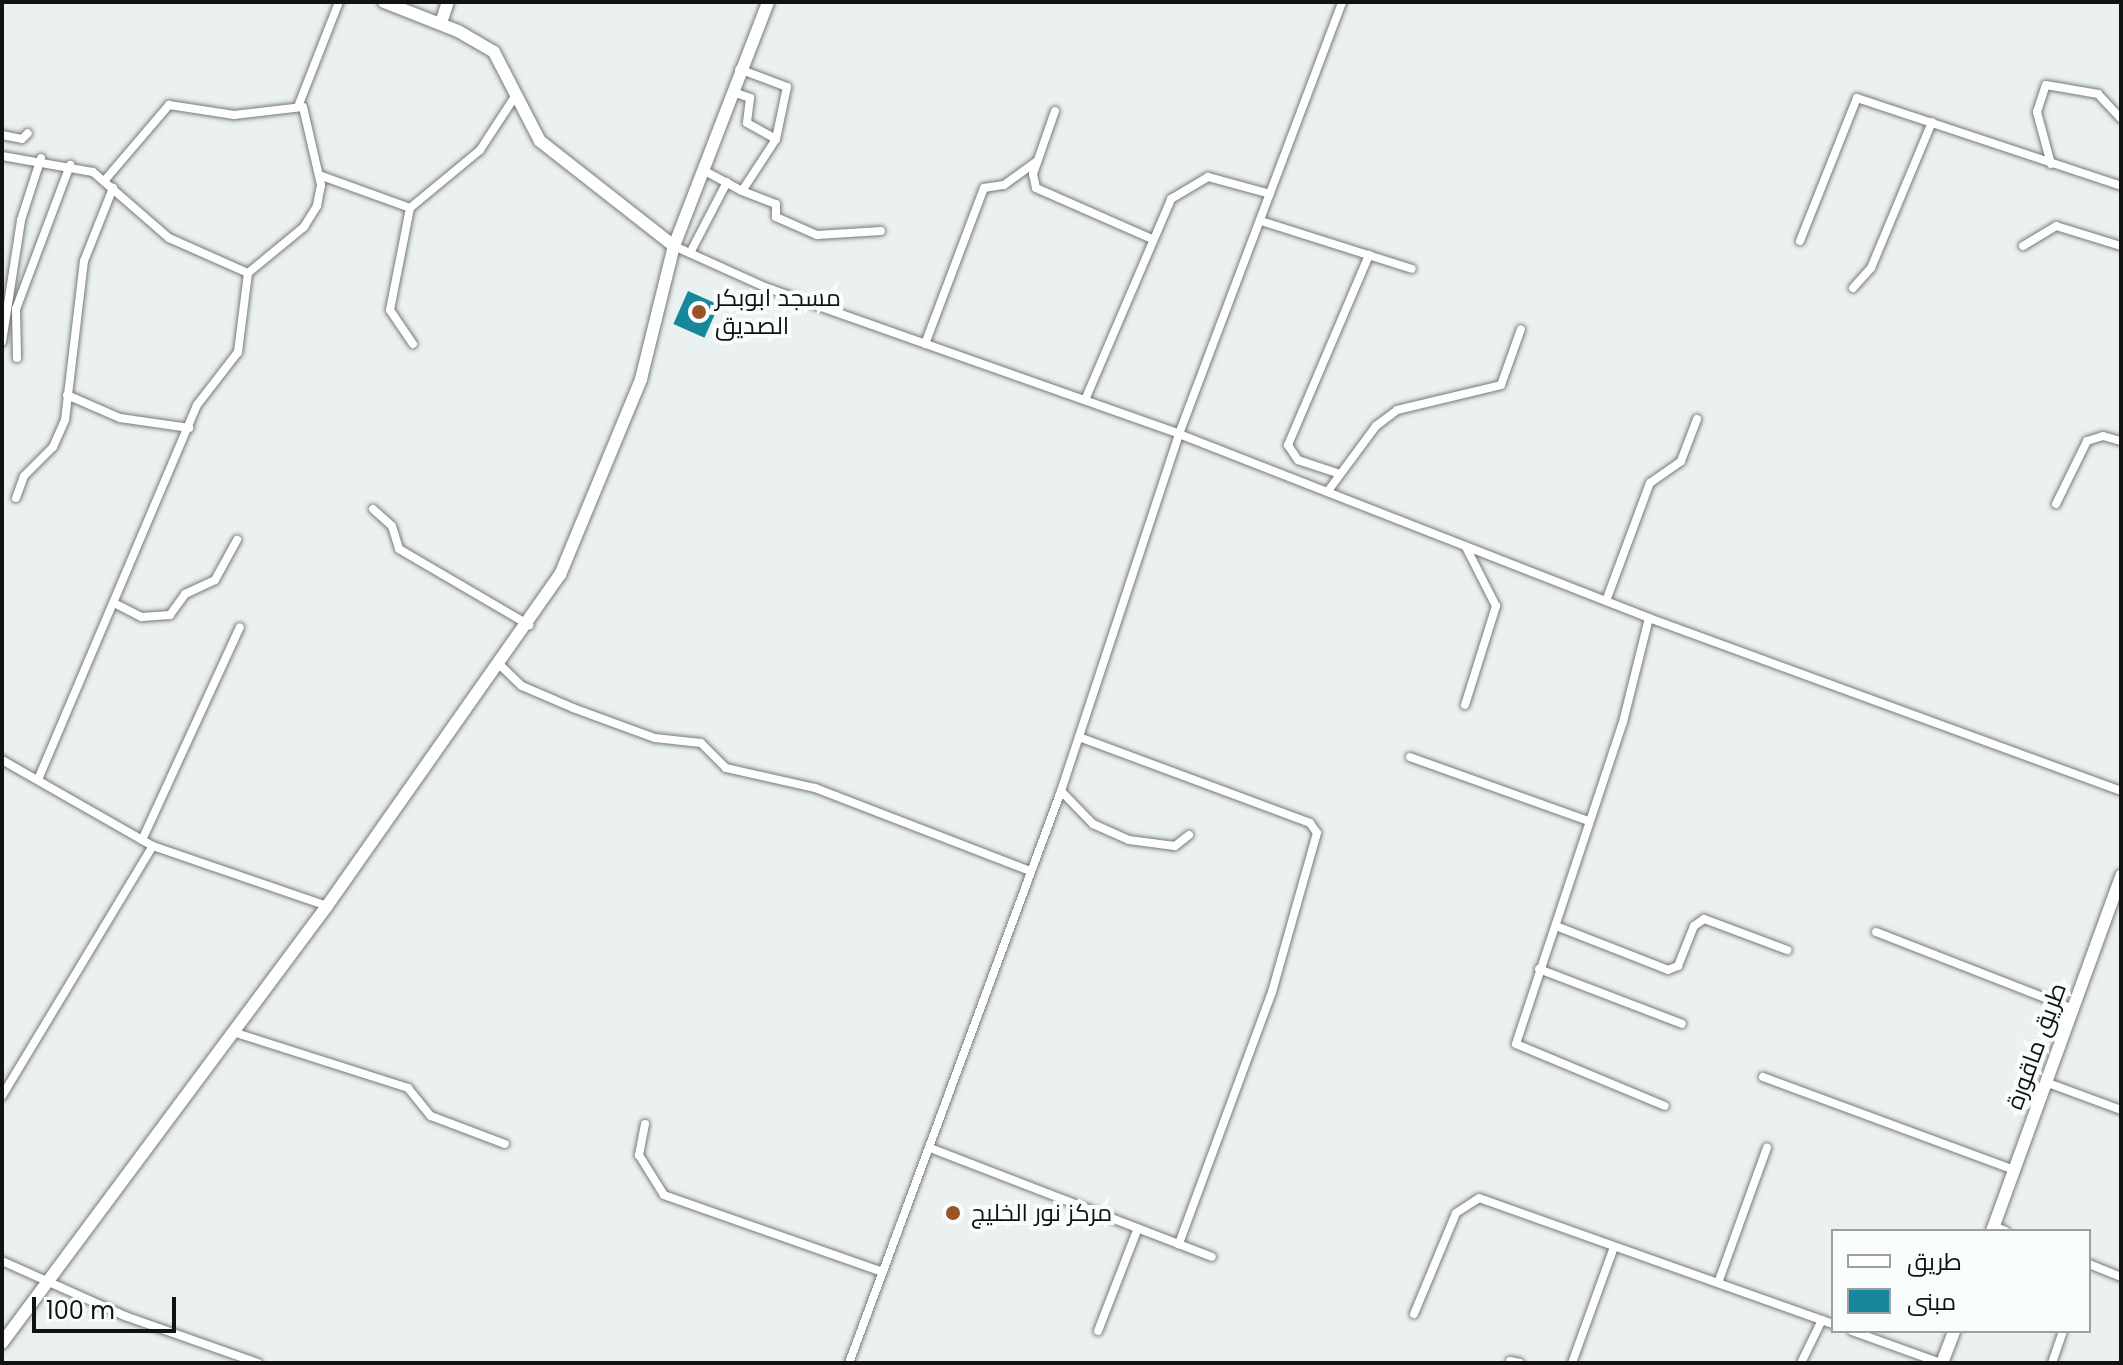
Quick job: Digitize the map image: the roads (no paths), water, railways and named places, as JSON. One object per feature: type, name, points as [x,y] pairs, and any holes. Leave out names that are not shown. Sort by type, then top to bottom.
[{"type":"street","points":[[38,780],[201,399],[238,352],[248,273],[313,216],[319,175],[299,104],[339,2]]},
{"type":"street","points":[[384,2],[441,23],[494,52],[514,98],[540,141],[674,246],[765,287],[1179,434],[1649,618],[2121,791]]},
{"type":"street","points":[[441,23],[448,2]]},
{"type":"street","points":[[2,1343],[327,906],[530,626],[585,527],[641,379],[674,246],[739,69],[768,2]]},
{"type":"street","points":[[849,1363],[1061,791],[1179,434],[1342,2]]},
{"type":"street","points":[[739,69],[787,87],[776,139],[742,191]]},
{"type":"street","points":[[2051,164],[2037,112],[2046,85],[2098,94],[2121,119]]},
{"type":"street","points":[[733,92],[750,98],[747,123],[776,139]]},
{"type":"street","points":[[1800,241],[1853,102],[1863,97],[2121,186]]},
{"type":"street","points":[[413,344],[390,310],[410,208],[480,150],[514,98]]},
{"type":"street","points":[[105,180],[169,105],[234,115],[299,104]]},
{"type":"street","points":[[1055,111],[1037,161],[1036,188],[1150,238]]},
{"type":"street","points":[[1853,288],[1871,268],[1932,122]]},
{"type":"street","points":[[2,135],[22,139],[28,133]]},
{"type":"street","points":[[2,156],[41,158],[70,165],[105,180],[169,238],[248,273]]},
{"type":"street","points":[[2,342],[21,220],[41,158]]},
{"type":"street","points":[[925,344],[984,188],[1004,185],[1037,161]]},
{"type":"street","points":[[17,358],[16,309],[70,165]]},
{"type":"street","points":[[703,170],[742,191],[776,204],[776,217],[817,235],[881,231]]},
{"type":"street","points":[[319,175],[410,208]]},
{"type":"street","points":[[1085,400],[1150,238],[1171,199],[1198,179],[1270,194]]},
{"type":"street","points":[[690,253],[727,182]]},
{"type":"street","points":[[16,498],[24,476],[60,435],[84,261],[113,188]]},
{"type":"street","points":[[1261,221],[1412,269]]},
{"type":"street","points":[[2023,246],[2056,226],[2121,246]]},
{"type":"street","points":[[1340,474],[1298,460],[1288,445],[1369,255]]},
{"type":"street","points":[[1328,491],[1376,426],[1397,410],[1501,385],[1521,329]]},
{"type":"street","points":[[67,395],[120,418],[189,428]]},
{"type":"street","points":[[1606,601],[1650,483],[1681,461],[1697,419]]},
{"type":"street","points":[[2056,504],[2087,441],[2103,436],[2121,441]]},
{"type":"street","points":[[373,509],[392,526],[399,549],[530,626]]},
{"type":"street","points":[[114,603],[142,617],[170,615],[185,594],[215,580],[237,540]]},
{"type":"street","points":[[1465,705],[1496,606],[1466,547]]},
{"type":"street","points":[[1649,618],[1556,926],[1515,1036],[1520,1049],[1665,1106]]},
{"type":"street","points":[[142,840],[240,627]]},
{"type":"street","points":[[500,665],[522,686],[573,708],[655,738],[701,743],[726,768],[815,788],[1030,871]]},
{"type":"street","points":[[1079,737],[1310,823],[1317,833],[1272,992],[1179,1244]]},
{"type":"street","points":[[1410,757],[1589,821]]},
{"type":"street","points":[[2,760],[153,846],[327,906]]},
{"type":"street","points":[[1061,791],[1093,824],[1129,840],[1175,846],[1189,835]]},
{"type":"street","points":[[2,1096],[153,846]]},
{"type":"street","name":"طريق ماقورة","points":[[1997,1229],[2014,1170],[2121,876]]},
{"type":"street","points":[[1556,926],[1668,970],[1678,966],[1699,920],[1787,950]]},
{"type":"street","points":[[1876,932],[2073,1009]]},
{"type":"street","points":[[1539,969],[1682,1024]]},
{"type":"street","points":[[233,1032],[408,1088],[431,1116],[505,1144]]},
{"type":"street","points":[[1763,1077],[2014,1170]]},
{"type":"street","points":[[2048,1083],[2121,1110]]},
{"type":"street","points":[[645,1124],[639,1155],[664,1195],[883,1272]]},
{"type":"street","points":[[930,1148],[1212,1257]]},
{"type":"street","points":[[1718,1283],[1767,1148]]},
{"type":"street","points":[[1414,1314],[1456,1213],[1470,1200],[1492,1200],[1614,1247],[1831,1323]]},
{"type":"street","points":[[1098,1331],[1138,1228]]},
{"type":"street","points":[[1572,1363],[1614,1247]]},
{"type":"street","points":[[2,1261],[46,1283],[258,1363]]},
{"type":"street","points":[[2091,1265],[2121,1277]]},
{"type":"street","points":[[1801,1363],[1822,1320]]},
{"type":"street","points":[[1858,1333],[1942,1363],[1953,1333]]},
{"type":"street","points":[[2052,1363],[2062,1334]]},
{"type":"street","points":[[1510,1361],[1520,1363]]},
{"type":"place","name":"مسجد ابوبكر الصديق","points":[[699,312]]},
{"type":"place","name":"مركز نور الخليج","points":[[953,1213]]}]
